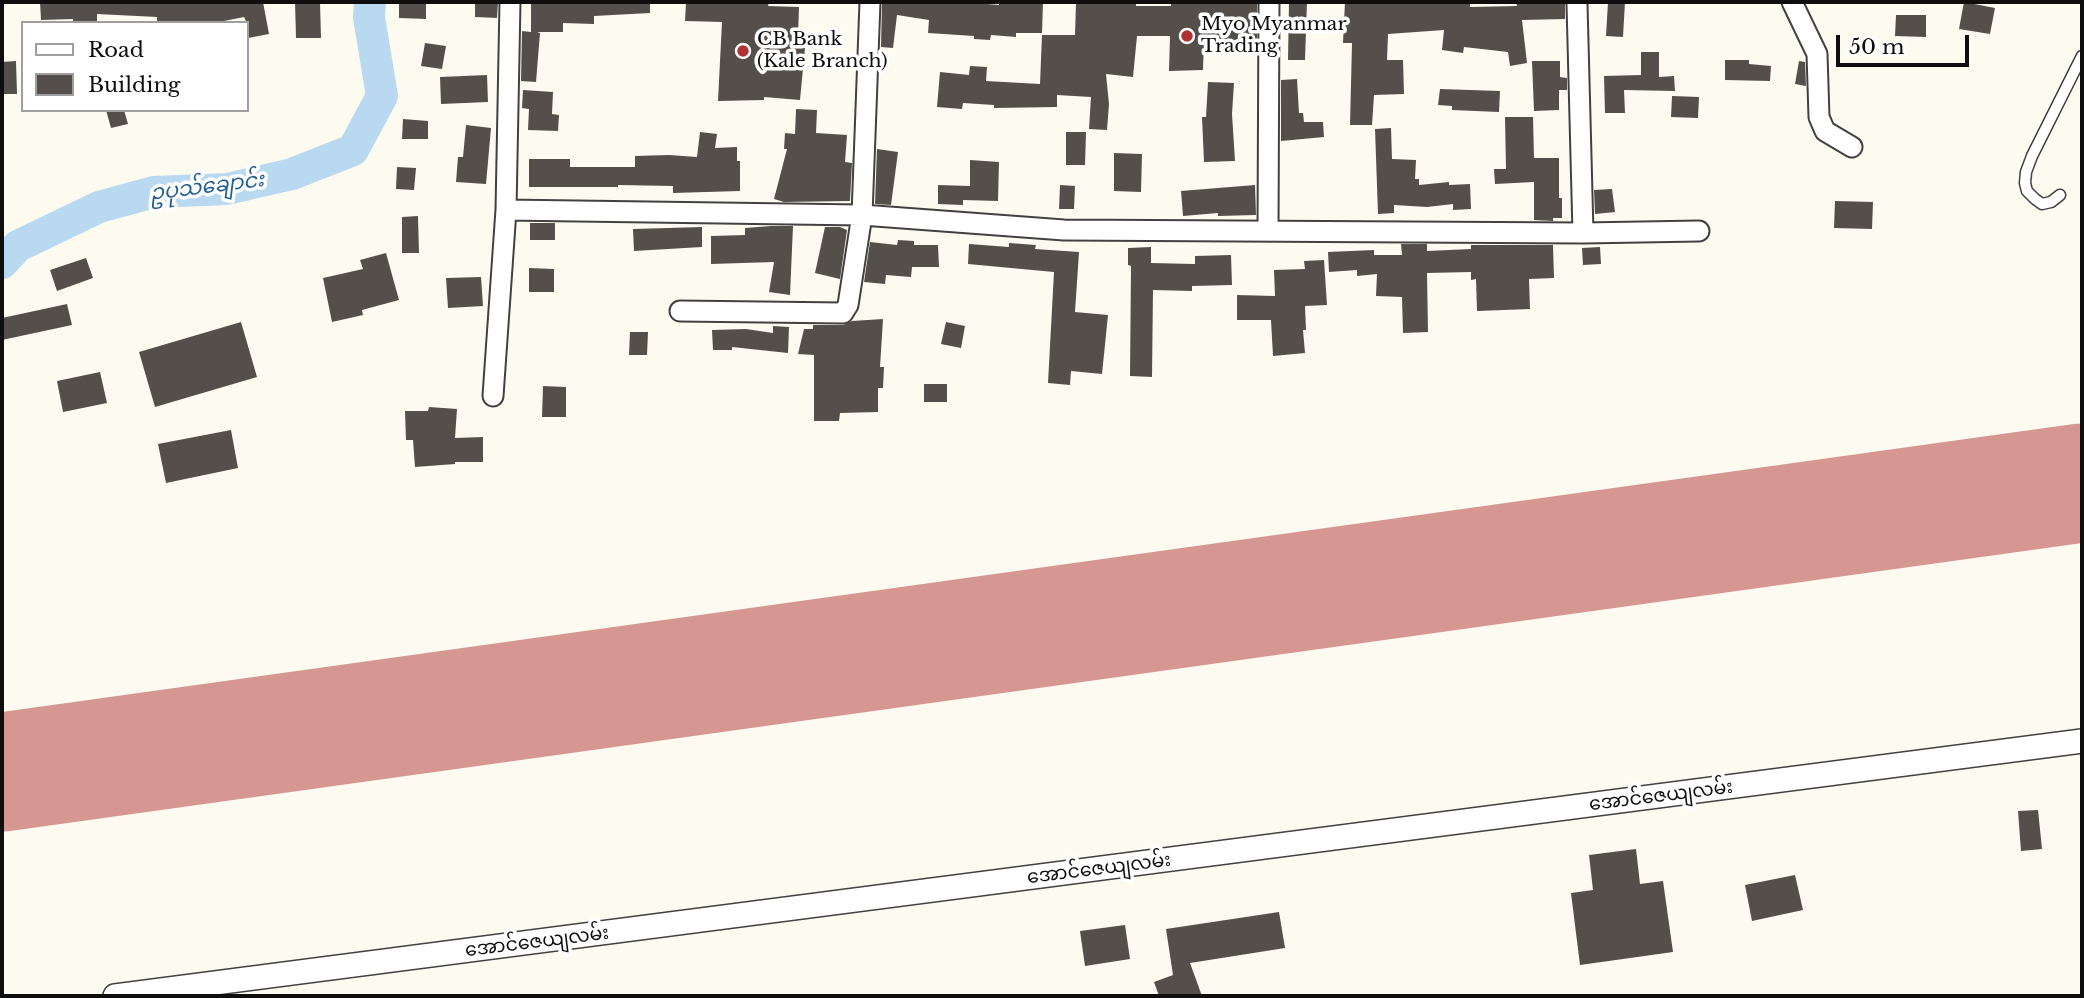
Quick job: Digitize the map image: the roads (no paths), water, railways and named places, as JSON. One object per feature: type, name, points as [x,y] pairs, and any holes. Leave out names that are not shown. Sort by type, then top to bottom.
[{"type":"street","points":[[493,396],[506,210],[510,2]]},
{"type":"street","points":[[680,311],[843,313],[848,305],[862,215],[870,2]]},
{"type":"street","points":[[1268,231],[1269,2]]},
{"type":"street","points":[[1792,2],[1817,54],[1819,117],[1825,131],[1852,147]]},
{"type":"street","points":[[1577,4],[1583,233]]},
{"type":"street","points":[[506,210],[862,215],[1064,230],[1583,233],[1699,231]]},
{"type":"street","name":"အောင်ဇေယျလမ်း","points":[[115,996],[2082,741]]},
{"type":"lane","points":[[2060,195],[2051,202],[2042,204],[2027,191],[2026,172],[2082,56]]},
{"type":"waterway","name":"ဥပုသ်ချောင်း","points":[[2,263],[18,246],[99,207],[154,192],[227,189],[292,174],[353,150],[382,96],[369,17],[370,2]]},
{"type":"place","name":"Myo Myanmar Trading","points":[[1187,36]]},
{"type":"place","name":"CB Bank (Kale Branch)","points":[[743,51]]}]
